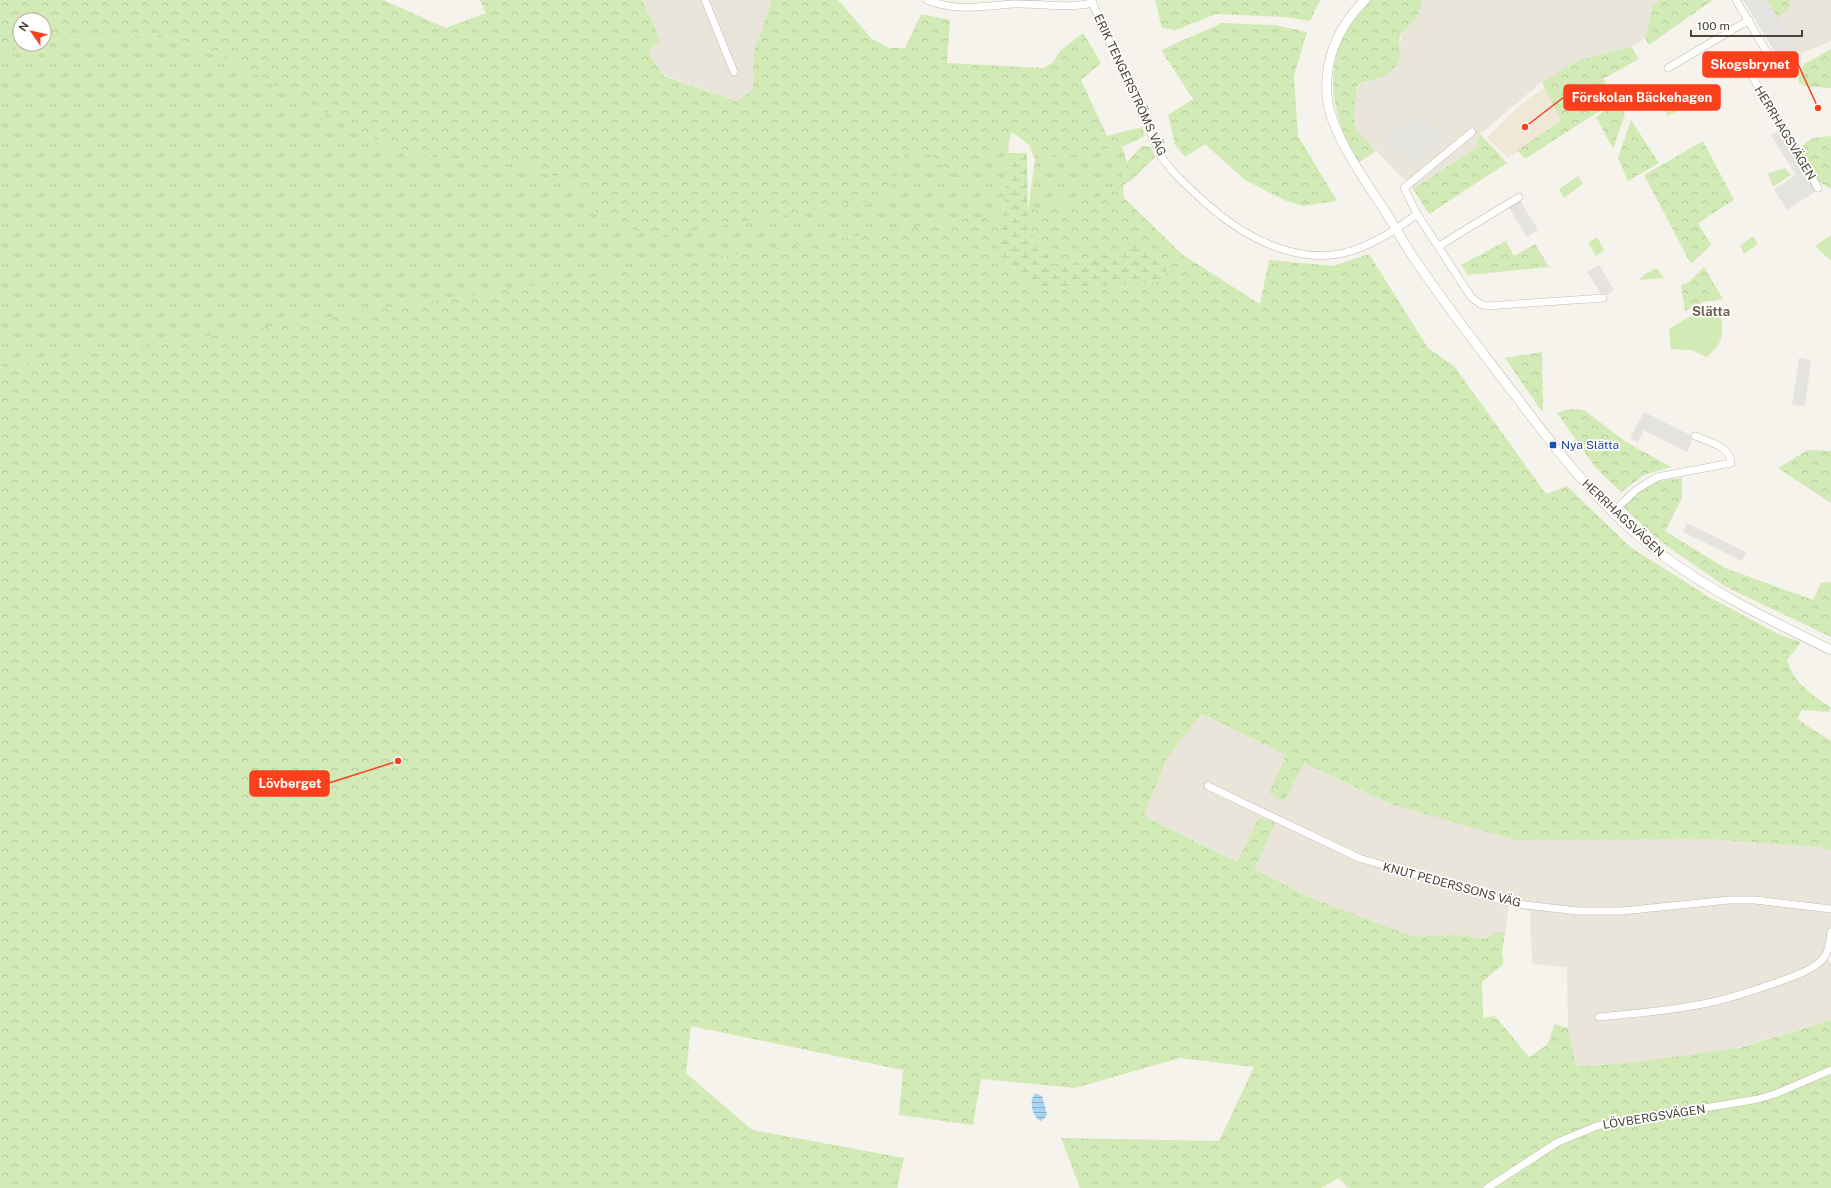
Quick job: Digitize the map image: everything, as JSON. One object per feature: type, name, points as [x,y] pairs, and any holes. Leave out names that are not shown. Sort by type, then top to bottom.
[{"type":"street","points":[[705,0],[734,72]]},
{"type":"street","name":"ERIK TENGERSTRÖMS VÄG","points":[[927,0],[942,5],[962,8],[1013,4],[1079,6],[1092,2],[1161,156],[1177,176],[1216,212],[1244,232],[1270,245],[1292,252],[1312,255],[1331,255],[1353,251],[1376,241],[1397,229]]},
{"type":"street","name":"HERRHAGSVÄGEN","points":[[1365,0],[1346,21],[1333,47],[1327,80],[1328,104],[1346,147],[1397,229],[1404,243],[1442,299],[1524,408],[1583,482],[1613,512],[1660,553],[1695,578],[1736,603],[1831,650]]},
{"type":"street","name":"HERRHAGSVÄGEN","points":[[1736,0],[1768,54],[1751,67],[1750,73],[1818,188]]},
{"type":"street","points":[[1668,68],[1749,20]]},
{"type":"street","points":[[1472,132],[1404,188],[1417,214],[1471,297],[1480,304],[1486,306],[1603,298]]},
{"type":"street","points":[[1439,246],[1519,197]]},
{"type":"street","points":[[1397,229],[1417,214]]},
{"type":"street","points":[[1613,512],[1636,490],[1657,478],[1731,463],[1731,459],[1726,451],[1717,445],[1695,436]]},
{"type":"street","name":"KNUT PEDERSSONS VÄG","points":[[1208,786],[1359,858],[1497,899],[1525,905],[1578,911],[1622,911],[1729,900],[1755,900],[1831,909]]},
{"type":"street","points":[[1599,1017],[1716,1001],[1750,992],[1786,979],[1804,971],[1822,960],[1828,950],[1831,932]]},
{"type":"street","name":"LÖVBERGSVÄGEN","points":[[1487,1188],[1558,1142],[1596,1126],[1758,1099],[1775,1094],[1831,1070]]},
{"type":"shaded area","points":[[642,0],[772,0],[753,54],[753,89],[737,101],[664,75],[648,52]]},
{"type":"shaded area","points":[[1423,0],[1660,0],[1653,4],[1645,38],[1631,47],[1579,60],[1542,82],[1480,134],[1477,147],[1413,189],[1355,129],[1354,112],[1356,93],[1360,83],[1367,83],[1383,76],[1395,68],[1402,33],[1414,21]]},
{"type":"shaded area","points":[[1743,0],[1767,0],[1800,54],[1792,59],[1795,65],[1786,70]]},
{"type":"shaded area","points":[[1765,0],[1831,0],[1831,41],[1798,55]]},
{"type":"shaded area","points":[[1552,82],[1569,116],[1508,158],[1487,138],[1516,109]]},
{"type":"shaded area","points":[[1422,115],[1447,138],[1416,167],[1402,150],[1397,153],[1382,136],[1388,130],[1402,128]]},
{"type":"shaded area","points":[[1780,130],[1818,190],[1787,210],[1774,189],[1796,175],[1771,135]]},
{"type":"shaded area","points":[[1520,200],[1538,230],[1527,237],[1509,208]]},
{"type":"shaded area","points":[[1599,265],[1614,290],[1603,297],[1587,272]]},
{"type":"shaded area","points":[[1799,358],[1811,360],[1805,406],[1792,405]]},
{"type":"shaded area","points":[[1644,412],[1694,437],[1687,452],[1644,430],[1638,442],[1630,438]]},
{"type":"shaded area","points":[[1687,523],[1746,552],[1742,561],[1683,532]]},
{"type":"shaded area","points":[[1200,714],[1391,804],[1710,839],[1818,846],[1831,851],[1831,944],[1827,959],[1831,964],[1831,1020],[1734,1049],[1619,1064],[1575,1066],[1568,1028],[1567,967],[1532,964],[1530,911],[1509,907],[1502,951],[1415,937],[1311,898],[1144,816],[1167,758]]},
{"type":"green space","points":[[0,0],[383,0],[446,28],[486,13],[480,0],[642,0],[660,40],[648,52],[664,76],[737,101],[753,89],[753,54],[772,0],[838,0],[872,39],[889,48],[905,48],[921,14],[950,20],[947,63],[1044,68],[1053,62],[1060,51],[1083,33],[1101,63],[1081,80],[1107,136],[1142,127],[1145,136],[1122,147],[1035,160],[1029,145],[1012,132],[1009,142],[959,178],[927,153],[906,153],[887,198],[654,237],[600,217],[575,185],[522,163],[491,165],[456,159],[403,154],[214,52],[157,34],[115,38],[52,40],[52,12],[12,12],[12,50],[0,54]]},
{"type":"green space","points":[[1155,0],[1320,0],[1310,21],[1285,17],[1216,14],[1176,30],[1162,28]]},
{"type":"green space","points":[[1370,0],[1423,0],[1414,21],[1401,34],[1399,43],[1400,58],[1398,63],[1384,76],[1360,83],[1357,87],[1354,112],[1355,129],[1376,151],[1358,163],[1347,142],[1339,121],[1333,78],[1336,57],[1343,37],[1354,18]]},
{"type":"green space","points":[[1660,0],[1713,0],[1649,45],[1645,38],[1653,4]]},
{"type":"green space","points":[[1764,0],[1790,0],[1790,3],[1788,9],[1775,19]]},
{"type":"green space","points":[[1222,23],[1275,25],[1307,32],[1294,76],[1298,136],[1337,201],[1303,206],[1284,200],[1245,180],[1205,144],[1185,157],[1175,145],[1168,115],[1193,99],[1161,50]]},
{"type":"green space","points":[[157,34],[214,52],[403,154],[456,159],[491,165],[522,163],[575,185],[600,217],[905,153],[927,153],[959,178],[1009,142],[1003,214],[0,368],[0,54],[12,50],[12,52],[52,52],[52,40],[115,38]]},
{"type":"green space","points":[[1631,47],[1639,59],[1603,79],[1615,101],[1525,159],[1517,150],[1561,121],[1542,82],[1579,60]]},
{"type":"green space","points":[[1831,49],[1831,88],[1804,86],[1799,83],[1798,75],[1804,64]]},
{"type":"green space","points":[[1669,91],[1681,109],[1668,116],[1658,100]]},
{"type":"green space","points":[[1618,103],[1625,114],[1613,149],[1596,117]]},
{"type":"green space","points":[[1631,120],[1659,163],[1628,181],[1618,158]]},
{"type":"green space","points":[[1480,134],[1507,163],[1429,214],[1413,189],[1477,147]]},
{"type":"green space","points":[[1831,136],[1831,188],[1829,188],[1817,180],[1800,151],[1805,143],[1812,139]]},
{"type":"green space","points":[[1703,141],[1734,200],[1698,223],[1711,245],[1691,264],[1644,175]]},
{"type":"green space","points":[[1142,146],[1151,147],[1155,157],[1133,179],[1123,185],[1124,198],[1183,255],[1260,304],[1269,260],[1333,266],[1369,254],[1428,348],[1454,366],[1546,494],[1567,486],[1630,547],[1709,597],[1780,635],[1801,642],[1787,660],[1790,669],[1804,688],[1831,708],[1829,712],[1802,710],[1797,719],[1831,741],[1831,851],[1821,847],[1710,839],[1516,840],[1391,804],[1304,763],[1284,802],[1269,793],[1286,755],[1201,714],[1167,758],[1144,816],[1237,862],[1259,817],[1276,823],[1254,869],[1311,898],[1415,937],[1456,935],[1486,939],[1496,932],[1505,932],[1502,951],[1503,964],[1482,982],[1483,1018],[1495,1016],[1529,1057],[1547,1045],[1555,1024],[1568,1028],[1576,1066],[1619,1064],[1739,1048],[1831,1020],[1831,1188],[1348,1188],[1339,1178],[1321,1188],[1080,1188],[1061,1138],[1219,1141],[1254,1067],[1180,1058],[1075,1088],[981,1079],[973,1125],[899,1115],[903,1070],[691,1026],[686,1073],[752,1130],[904,1158],[897,1188],[0,1188],[0,368],[1096,199],[1120,184],[1127,162]]},
{"type":"green space","points":[[1122,147],[1127,162],[1120,184],[1096,199],[1028,210],[1035,160]]},
{"type":"green space","points":[[1008,153],[1027,153],[1028,228],[1055,269],[1136,246],[1166,259],[1167,282],[1033,289],[1000,258]]},
{"type":"green space","points":[[1785,168],[1791,175],[1773,187],[1768,173]]},
{"type":"green space","points":[[1578,176],[1583,184],[1564,198],[1559,189]]},
{"type":"green space","points":[[1831,235],[1831,261],[1815,246]]},
{"type":"green space","points":[[1753,236],[1758,244],[1744,254],[1740,246]]},
{"type":"green space","points":[[1597,237],[1604,250],[1596,256],[1588,243]]},
{"type":"green space","points":[[1506,241],[1514,256],[1535,244],[1549,267],[1468,275],[1461,265]]},
{"type":"green space","points":[[1704,267],[1723,299],[1703,302],[1685,311],[1681,285],[1689,282]]},
{"type":"green space","points":[[1657,268],[1664,278],[1639,280],[1645,274]]},
{"type":"green space","points":[[1720,309],[1722,336],[1717,346],[1707,357],[1691,350],[1671,349],[1669,329],[1697,312]]},
{"type":"green space","points":[[1542,352],[1543,413],[1505,358]]},
{"type":"green space","points":[[1569,409],[1584,410],[1626,442],[1671,467],[1644,475],[1621,492],[1595,467],[1557,413]]},
{"type":"green space","points":[[1808,450],[1831,451],[1831,503],[1778,468]]},
{"type":"green space","points":[[1682,478],[1682,498],[1665,531],[1725,568],[1813,600],[1821,583],[1831,582],[1831,637],[1726,587],[1660,541],[1623,507],[1637,494],[1649,486],[1671,479]]},
{"type":"water","points":[[1035,1093],[1042,1096],[1047,1114],[1041,1121],[1035,1116],[1032,1108],[1032,1100]]},
{"type":"place","name":"Skogsbrynet","points":[[1818,108]]},
{"type":"place","name":"Förskolan Bäckehagen","points":[[1525,127]]},
{"type":"place","name":"Nya Slätta","points":[[1553,445]]},
{"type":"place","name":"Lövberget","points":[[398,761]]},
{"type":"district","name":"Slätta","points":[[1711,311]]}]
